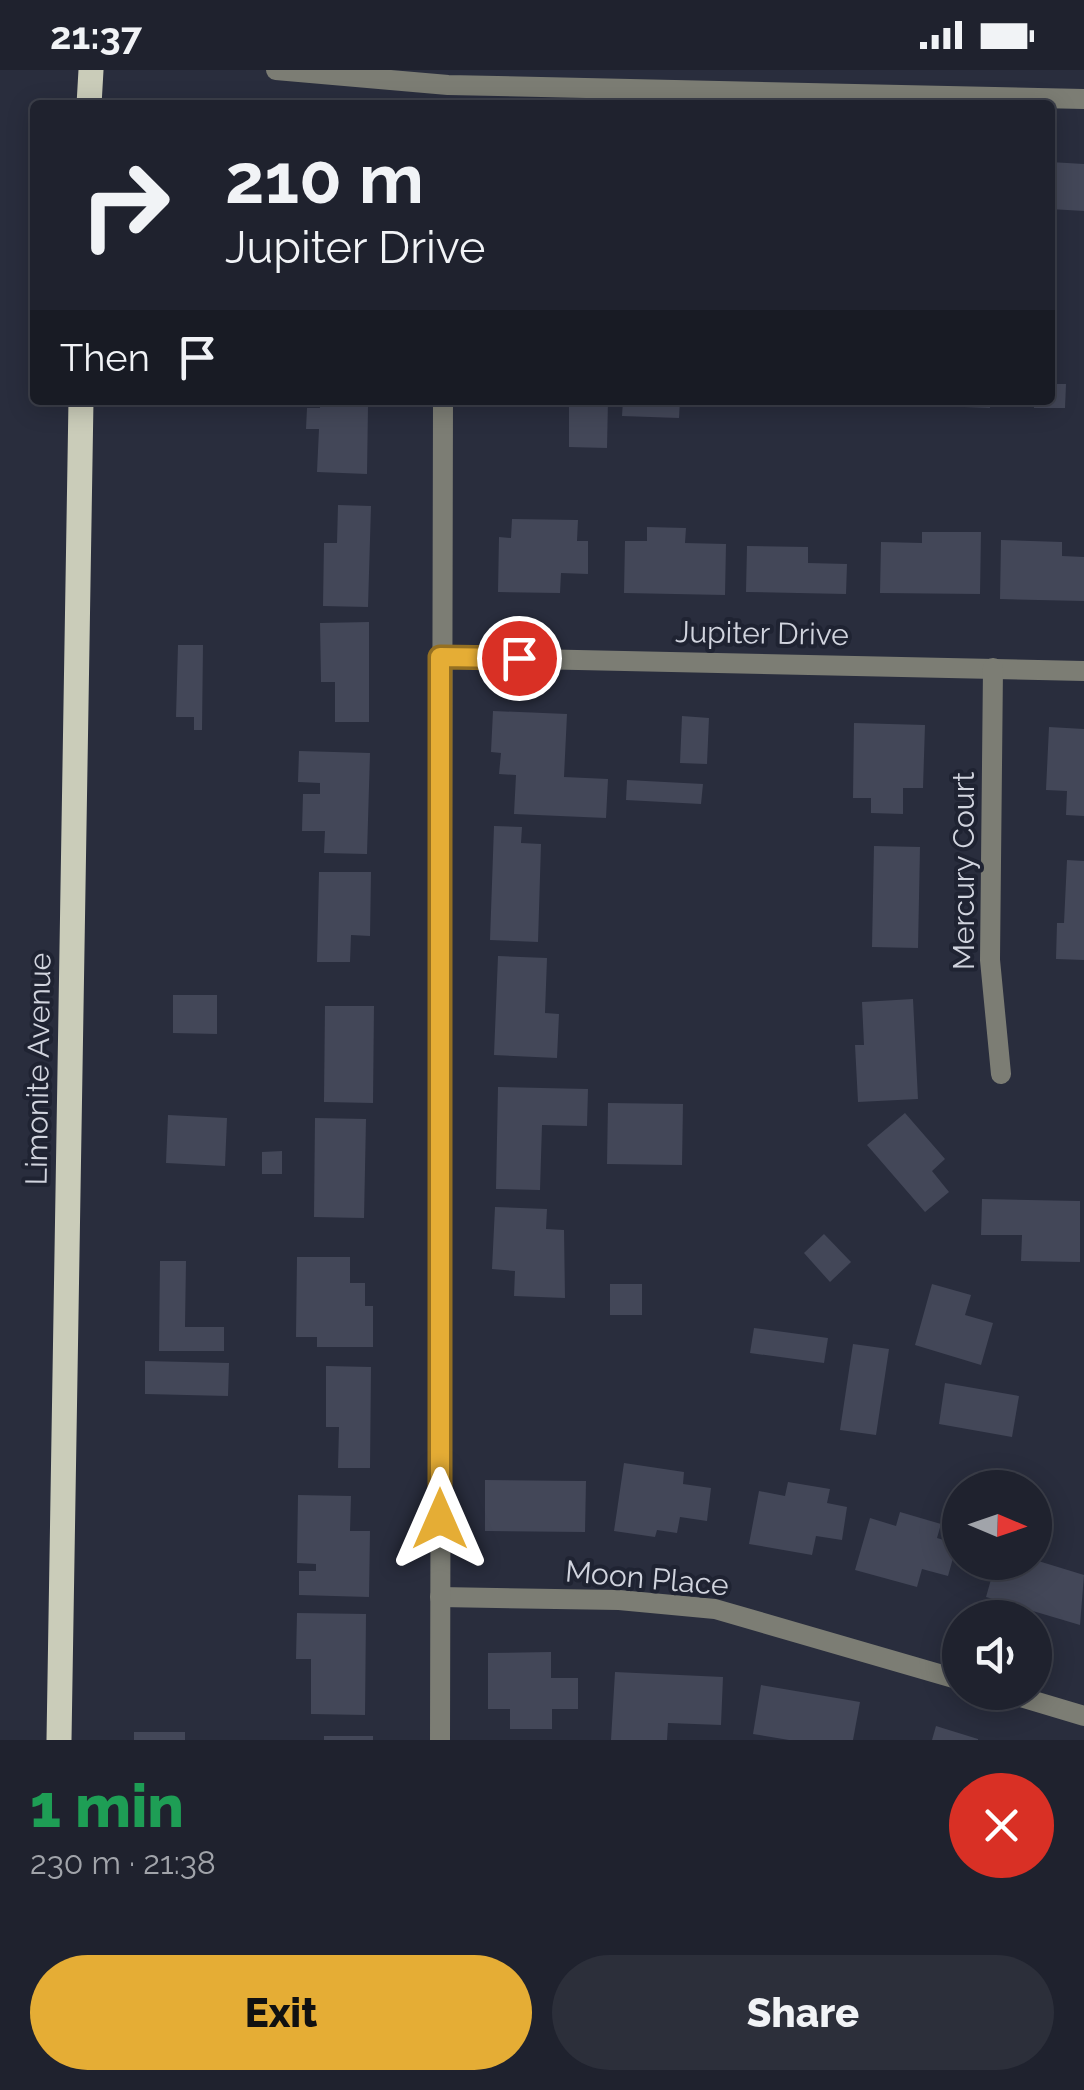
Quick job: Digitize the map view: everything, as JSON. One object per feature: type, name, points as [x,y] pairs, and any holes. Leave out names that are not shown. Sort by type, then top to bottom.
[{"type":"main road","points":[[89,100],[91,70]]},
{"type":"main road","name":"Limonite Avenue","points":[[59,1740],[81,405]]},
{"type":"street","points":[[276,70],[448,95],[1084,99]]},
{"type":"street","points":[[440,1740],[443,405]]},
{"type":"street","name":"Jupiter Drive","points":[[440,657],[1084,671]]},
{"type":"street","name":"Mercury Court","points":[[994,668],[990,960],[1001,1074]]},
{"type":"street","name":"Moon Place","points":[[440,1597],[619,1600],[715,1608],[942,1675]]},
{"type":"street","points":[[1052,1706],[1084,1716]]},
{"type":"building","points":[[1055,162],[1084,164],[1084,211],[1055,209]]},
{"type":"building","points":[[1055,384],[1066,384],[1065,408],[1034,408],[1055,405]]},
{"type":"building","points":[[375,405],[368,406],[367,474],[317,472],[319,429],[306,429],[307,408]]},
{"type":"building","points":[[569,405],[608,405],[607,448],[569,447]]},
{"type":"building","points":[[623,405],[680,405],[679,418],[622,416]]},
{"type":"building","points":[[913,405],[990,405],[990,408]]},
{"type":"building","points":[[338,505],[371,506],[368,607],[323,606],[324,543],[337,543]]},
{"type":"building","points":[[512,519],[578,520],[577,541],[588,541],[588,574],[561,573],[560,593],[498,592],[499,537],[511,538]]},
{"type":"building","points":[[647,527],[686,528],[685,543],[726,544],[725,595],[624,593],[625,541],[647,541]]},
{"type":"building","points":[[922,532],[981,532],[980,594],[880,593],[881,542],[922,543]]},
{"type":"building","points":[[1001,540],[1062,542],[1062,556],[1084,557],[1084,601],[1000,599]]},
{"type":"building","points":[[747,546],[808,547],[808,563],[847,564],[846,594],[746,592]]},
{"type":"building","points":[[369,622],[369,722],[335,722],[335,682],[321,682],[320,623]]},
{"type":"building","points":[[178,645],[203,645],[202,730],[194,730],[194,717],[176,717]]},
{"type":"building","points":[[493,711],[567,714],[564,777],[608,779],[606,818],[514,814],[516,775],[499,774],[501,753],[491,752]]},
{"type":"building","points":[[682,716],[709,718],[707,764],[680,763]]},
{"type":"building","points":[[854,723],[925,725],[923,788],[903,788],[903,814],[871,813],[871,798],[853,798]]},
{"type":"building","points":[[1049,727],[1084,729],[1084,816],[1066,815],[1067,791],[1046,790]]},
{"type":"building","points":[[299,751],[370,753],[367,854],[324,853],[325,831],[302,831],[303,794],[320,794],[320,783],[298,782]]},
{"type":"building","points":[[627,780],[703,784],[701,804],[626,800]]},
{"type":"building","points":[[494,826],[522,827],[521,843],[541,844],[538,942],[490,940]]},
{"type":"building","points":[[874,846],[920,847],[918,948],[872,947]]},
{"type":"building","points":[[1067,860],[1084,861],[1084,960],[1056,959],[1057,923],[1064,923]]},
{"type":"building","points":[[319,872],[371,872],[370,936],[351,935],[350,962],[317,962]]},
{"type":"building","points":[[498,956],[547,958],[545,1013],[559,1014],[557,1058],[494,1055]]},
{"type":"building","points":[[173,995],[217,995],[217,1034],[173,1033]]},
{"type":"building","points":[[913,999],[918,1099],[858,1102],[855,1045],[864,1045],[862,1002]]},
{"type":"building","points":[[325,1006],[374,1006],[373,1103],[324,1102]]},
{"type":"building","points":[[498,1087],[588,1089],[587,1126],[542,1125],[540,1190],[496,1189]]},
{"type":"building","points":[[608,1103],[683,1104],[682,1165],[607,1164]]},
{"type":"building","points":[[905,1113],[945,1159],[932,1171],[949,1192],[925,1212],[867,1145]]},
{"type":"building","points":[[168,1115],[227,1118],[225,1166],[166,1163]]},
{"type":"building","points":[[315,1118],[366,1119],[364,1218],[314,1217]]},
{"type":"building","points":[[282,1151],[282,1174],[262,1174],[262,1152]]},
{"type":"building","points":[[982,1199],[1080,1201],[1080,1262],[1021,1261],[1022,1235],[981,1235]]},
{"type":"building","points":[[495,1207],[547,1209],[546,1229],[564,1230],[565,1298],[514,1296],[515,1271],[492,1269]]},
{"type":"building","points":[[824,1234],[851,1262],[830,1282],[804,1253]]},
{"type":"building","points":[[297,1257],[350,1257],[350,1283],[365,1283],[365,1306],[373,1306],[373,1347],[317,1347],[317,1337],[296,1337]]},
{"type":"building","points":[[160,1261],[186,1261],[185,1327],[224,1327],[224,1351],[159,1351]]},
{"type":"building","points":[[610,1284],[642,1284],[642,1315],[610,1315]]},
{"type":"building","points":[[932,1284],[971,1295],[965,1315],[993,1323],[981,1365],[915,1345]]},
{"type":"building","points":[[754,1328],[828,1338],[824,1363],[750,1353]]},
{"type":"building","points":[[853,1344],[889,1349],[876,1435],[840,1430]]},
{"type":"building","points":[[145,1361],[229,1363],[228,1396],[145,1394]]},
{"type":"building","points":[[326,1366],[371,1367],[370,1468],[338,1468],[339,1427],[326,1427]]},
{"type":"building","points":[[945,1383],[1019,1396],[1012,1437],[939,1424]]},
{"type":"building","points":[[624,1463],[684,1472],[683,1484],[711,1488],[707,1521],[680,1517],[677,1533],[657,1530],[655,1537],[614,1531]]},
{"type":"building","points":[[485,1480],[586,1481],[585,1532],[485,1531]]},
{"type":"building","points":[[788,1482],[830,1489],[827,1503],[847,1507],[842,1540],[816,1536],[812,1555],[749,1544],[759,1491],[785,1496]]},
{"type":"building","points":[[298,1495],[351,1496],[350,1531],[370,1531],[369,1597],[299,1595],[299,1571],[316,1571],[316,1564],[297,1563]]},
{"type":"building","points":[[900,1512],[941,1524],[937,1538],[942,1540],[942,1574],[922,1569],[917,1587],[855,1570],[870,1518],[896,1526]]},
{"type":"building","points":[[1052,1565],[1084,1575],[1080,1625],[1052,1617],[1052,1600],[986,1597],[991,1580],[1052,1580]]},
{"type":"building","points":[[297,1613],[366,1614],[365,1715],[311,1714],[311,1659],[296,1659]]},
{"type":"building","points":[[551,1652],[551,1678],[578,1678],[578,1709],[552,1709],[552,1729],[510,1729],[510,1709],[488,1709],[488,1653]]},
{"type":"building","points":[[615,1672],[723,1677],[721,1725],[668,1723],[667,1740],[611,1740]]},
{"type":"building","points":[[761,1685],[860,1702],[853,1740],[789,1740],[753,1734]]},
{"type":"building","points":[[936,1726],[978,1739],[978,1740],[932,1740]]},
{"type":"building","points":[[134,1732],[185,1732],[185,1740],[134,1740]]},
{"type":"building","points":[[324,1736],[373,1736],[373,1740],[324,1740]]},
{"type":"route","points":[[440,1519],[440,657],[519,658]]}]
